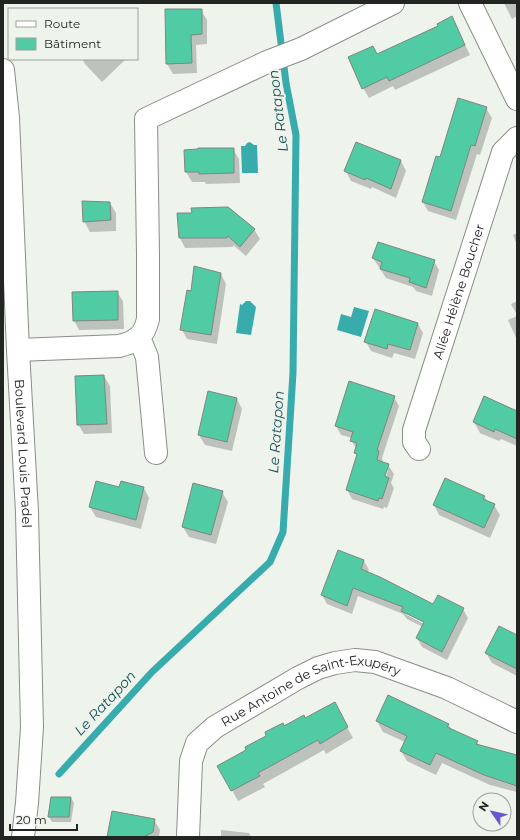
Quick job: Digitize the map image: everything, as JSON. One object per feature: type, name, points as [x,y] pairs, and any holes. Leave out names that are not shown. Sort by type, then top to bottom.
[{"type":"street","points":[[18,350],[119,346],[132,343],[146,329],[148,319],[148,255],[146,119],[267,62],[301,49],[393,3]]},
{"type":"street","points":[[470,3],[517,99]]},
{"type":"street","name":"Boulevard Louis Pradel","points":[[3,70],[8,118],[27,512],[32,728],[27,804],[23,837]]},
{"type":"street","name":"Allée Hélène Boucher","points":[[419,450],[414,442],[414,430],[503,152],[517,138]]},
{"type":"street","points":[[136,340],[142,345],[147,357],[156,453]]},
{"type":"street","name":"Rue Antoine de Saint-Exupéry","points":[[188,837],[191,761],[197,743],[215,727],[298,678],[335,662],[355,660],[375,662],[447,688],[517,722]]},
{"type":"water","points":[[250,142],[257,145],[258,173],[242,173],[241,146],[245,146]]},
{"type":"water","points":[[246,301],[250,301],[256,307],[251,335],[236,333],[240,304],[242,305]]},
{"type":"water","points":[[354,307],[369,311],[361,337],[337,330],[341,314],[351,317]]},
{"type":"building","points":[[165,9],[202,9],[202,34],[191,35],[192,63],[166,64]]},
{"type":"building","points":[[452,16],[465,45],[389,81],[387,77],[362,89],[348,57],[373,46],[377,54],[438,26],[437,24]]},
{"type":"building","points":[[458,98],[487,107],[475,146],[471,145],[451,211],[422,202],[436,156],[440,157]]},
{"type":"building","points":[[356,142],[401,160],[391,189],[366,178],[365,180],[344,171]]},
{"type":"building","points":[[198,148],[234,148],[234,173],[199,174],[199,172],[185,172],[184,150]]},
{"type":"building","points":[[82,201],[110,202],[111,220],[83,222]]},
{"type":"building","points":[[228,207],[255,229],[240,247],[228,236],[227,238],[179,238],[177,213],[192,213],[191,208]]},
{"type":"building","points":[[378,242],[435,260],[426,288],[409,282],[410,278],[380,269],[382,262],[372,258]]},
{"type":"building","points":[[194,266],[221,273],[211,335],[180,330],[187,290],[191,291]]},
{"type":"building","points":[[118,291],[118,320],[73,321],[72,292]]},
{"type":"building","points":[[375,309],[418,323],[410,350],[388,344],[387,349],[364,342]]},
{"type":"building","points":[[104,375],[107,424],[77,425],[75,376]]},
{"type":"building","points":[[349,381],[395,396],[377,450],[379,451],[377,460],[389,464],[385,476],[389,478],[382,499],[379,498],[378,501],[346,490],[357,454],[354,453],[357,443],[350,441],[353,432],[335,426]]},
{"type":"building","points":[[208,391],[237,398],[227,442],[198,435]]},
{"type":"building","points":[[484,396],[517,411],[517,439],[495,429],[494,432],[473,422]]},
{"type":"building","points":[[445,478],[485,496],[483,499],[495,504],[484,528],[433,505]]},
{"type":"building","points":[[96,481],[119,487],[121,481],[144,487],[136,520],[89,507]]},
{"type":"building","points":[[193,483],[223,491],[211,535],[182,527]]},
{"type":"building","points":[[338,550],[364,560],[361,569],[433,604],[438,595],[464,608],[442,652],[416,638],[424,622],[401,611],[403,607],[353,588],[347,606],[321,595]]},
{"type":"building","points":[[499,626],[517,635],[517,669],[485,653]]},
{"type":"building","points":[[388,695],[449,724],[447,727],[478,741],[476,744],[517,755],[517,786],[484,775],[436,753],[430,765],[400,751],[407,736],[376,721]]},
{"type":"building","points":[[335,702],[348,727],[320,744],[318,740],[258,773],[260,776],[231,791],[217,766],[246,750],[245,747],[266,736],[265,732],[283,723],[284,726],[304,715],[305,718]]},
{"type":"building","points":[[51,797],[71,797],[69,817],[48,817]]},
{"type":"building","points":[[112,811],[155,819],[153,832],[144,837],[107,837]]},
{"type":"waterway","name":"Le Ratapon","points":[[59,774],[152,672],[270,562],[283,532],[293,373],[296,135],[286,83],[276,3]]}]
